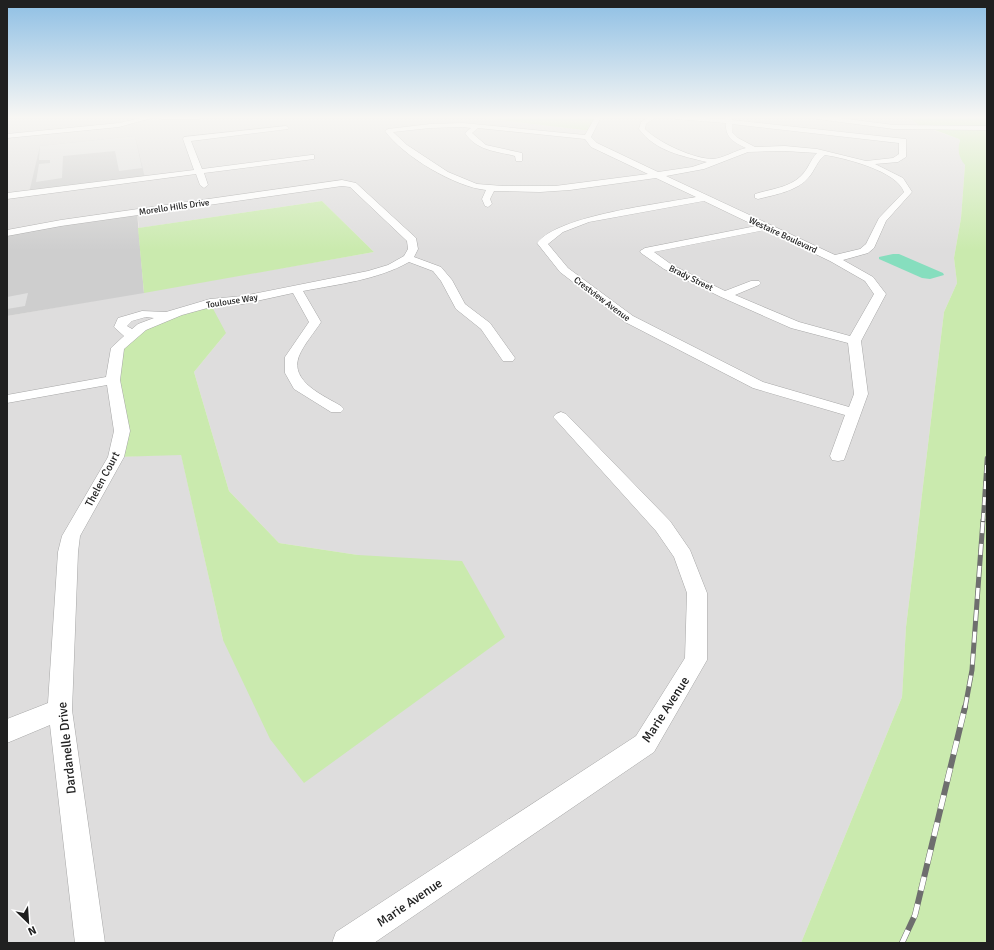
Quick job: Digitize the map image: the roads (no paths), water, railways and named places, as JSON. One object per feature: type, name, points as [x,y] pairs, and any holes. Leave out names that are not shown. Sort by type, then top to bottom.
[{"type":"street","points":[[195,161],[204,185]]},
{"type":"street","points":[[7,196],[279,161]]},
{"type":"street","points":[[427,161],[448,176],[460,182],[491,189],[567,189],[701,167],[713,162]]},
{"type":"street","name":"Westaire Boulevard","points":[[628,161],[834,259],[869,279],[880,294],[854,341]]},
{"type":"street","points":[[758,196],[791,186],[804,177],[813,161]]},
{"type":"street","points":[[834,259],[864,251],[870,246],[882,220],[908,192],[906,186],[900,179],[866,163],[859,161]]},
{"type":"street","points":[[866,163],[882,161]]},
{"type":"street","name":"Morello Hills Drive","points":[[7,233],[61,223],[342,183],[353,185],[412,240],[413,249],[408,258]]},
{"type":"street","points":[[488,204],[486,199],[491,189]]},
{"type":"street","name":"Crestview Avenue","points":[[705,198],[587,220],[560,230],[542,243],[564,270],[629,319],[758,385],[854,413]]},
{"type":"street","name":"Brady Street","points":[[764,226],[645,252],[668,267],[725,295],[795,326],[854,341]]},
{"type":"street","points":[[408,258],[437,269],[446,280],[460,306],[486,326],[508,358]]},
{"type":"street","name":"Toulouse Way","points":[[113,380],[118,348],[142,326],[210,303],[243,300],[370,274],[392,267],[408,258]]},
{"type":"street","points":[[725,295],[755,283]]},
{"type":"street","points":[[296,288],[315,322],[292,357],[292,373],[299,386],[336,409]]},
{"type":"street","points":[[132,335],[120,327],[122,321],[135,315],[151,313],[168,316]]},
{"type":"street","points":[[838,456],[861,394],[854,341]]},
{"type":"street","points":[[7,399],[113,380]]},
{"type":"street","name":"Thelen Court","points":[[68,552],[71,536],[116,457],[121,441],[122,431],[113,380]]},
{"type":"street","name":"Marie Avenue","points":[[347,943],[645,744],[696,660],[697,593],[683,555],[663,526],[561,417]]},
{"type":"street","name":"Dardanelle Drive","points":[[68,552],[60,710],[90,943]]},
{"type":"street","points":[[7,731],[60,710]]},
{"type":"railway","points":[[983,521],[987,458]]},
{"type":"railway","points":[[965,708],[972,670],[983,520]]},
{"type":"railway","points":[[902,943],[915,915],[965,707]]}]
